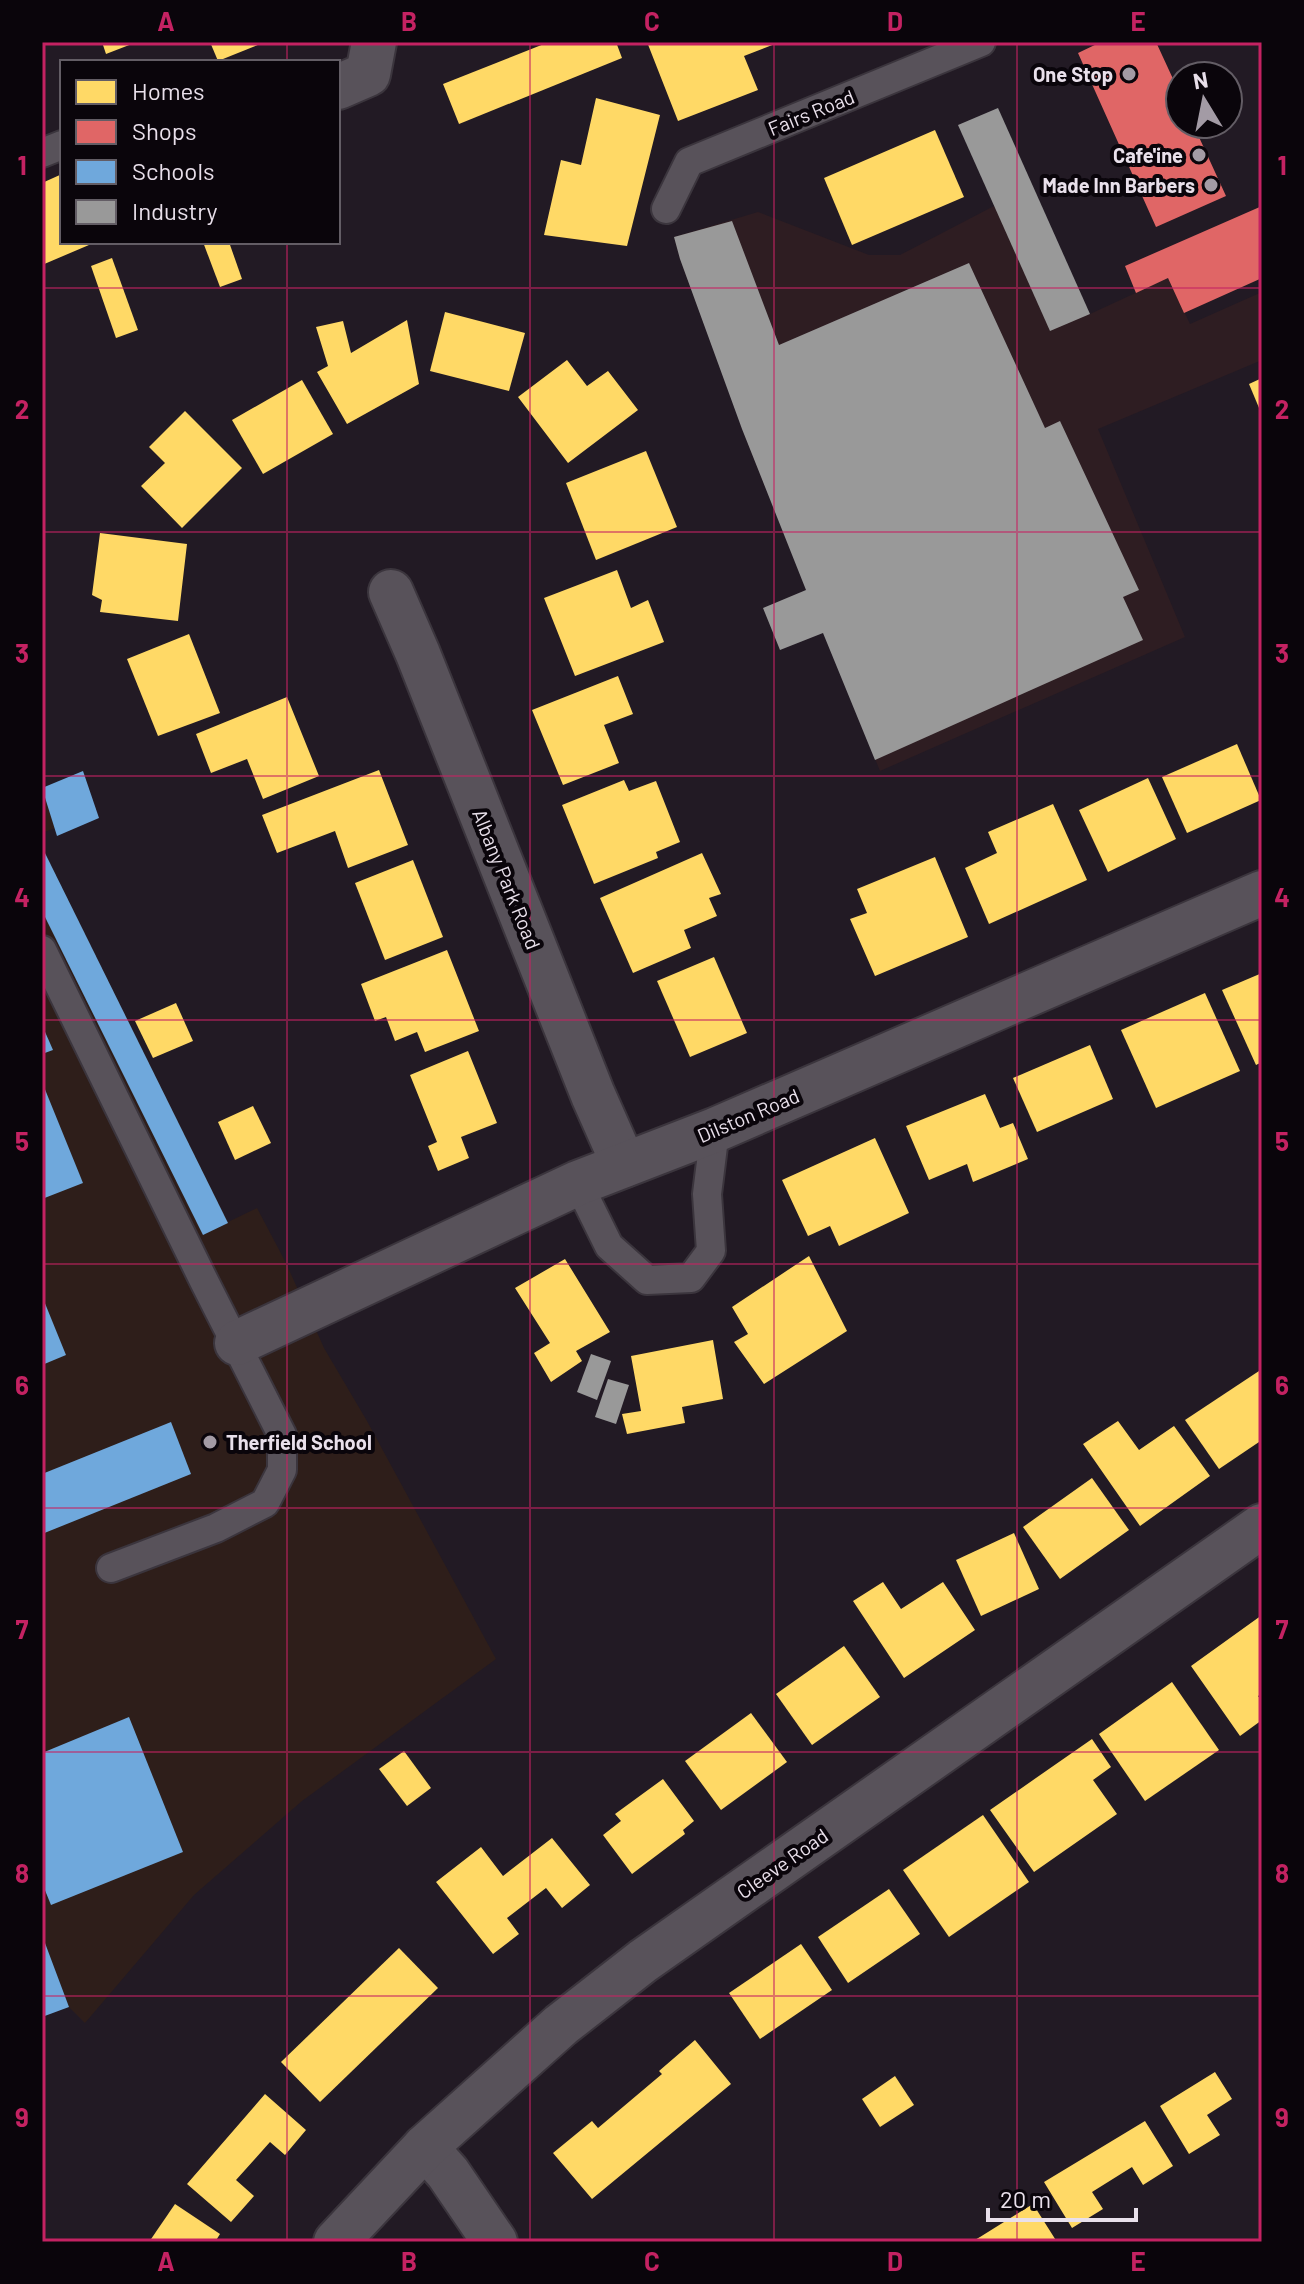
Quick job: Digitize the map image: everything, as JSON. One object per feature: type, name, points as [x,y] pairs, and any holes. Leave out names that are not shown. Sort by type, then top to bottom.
[{"type":"street","points":[[340,86],[368,74],[374,42]]},
{"type":"street","name":"Albany Park Road","points":[[391,592],[624,1165]]},
{"type":"street","name":"Dilston Road","points":[[237,1343],[578,1183],[715,1130],[1262,893]]},
{"type":"street","name":"Cleeve Road","points":[[336,2242],[425,2147],[561,2025],[643,1961],[1262,1526]]},
{"type":"street","points":[[425,2147],[448,2173],[495,2242]]},
{"type":"lane","name":"Fairs Road","points":[[666,209],[689,162],[981,42]]},
{"type":"lane","points":[[42,950],[282,1435],[282,1470],[265,1503],[216,1528],[111,1568]]},
{"type":"lane","points":[[578,1183],[609,1246],[647,1280],[691,1278],[711,1251],[707,1194],[715,1130]]},
{"type":"shaded area","points":[[994,206],[1090,314],[1168,278],[1190,324],[1262,292],[1262,360],[1098,429],[1185,637],[880,771],[750,449],[674,237],[758,212],[869,255],[900,255]]},
{"type":"shaded area","points":[[42,788],[55,828],[42,833]]},
{"type":"shaded area","name":"Therfield School","points":[[42,847],[228,1222],[257,1208],[286,1263],[324,1348],[496,1659],[302,1801],[194,1895],[85,2023],[69,2007],[42,1935]]},
{"type":"building: Homes","points":[[102,42],[137,42],[106,54]]},
{"type":"building: Homes","points":[[210,42],[265,42],[220,60],[218,60]]},
{"type":"building: Homes","points":[[549,42],[616,42],[622,58],[459,124],[443,84]]},
{"type":"building: Homes","points":[[647,42],[780,42],[744,56],[758,90],[678,121]]},
{"type":"building: Homes","points":[[596,98],[660,115],[627,246],[544,235],[561,160],[581,165]]},
{"type":"building: Homes","points":[[935,130],[964,197],[852,245],[824,178]]},
{"type":"building: Homes","points":[[60,175],[60,244],[91,244],[42,265],[42,183]]},
{"type":"building: Homes","points":[[204,244],[230,244],[242,279],[220,287]]},
{"type":"building: Homes","points":[[112,258],[138,330],[116,338],[91,266]]},
{"type":"building: Homes","points":[[445,312],[525,333],[509,391],[430,371]]},
{"type":"building: Homes","points":[[407,320],[419,384],[347,424],[317,372],[328,366],[316,327],[343,321],[351,353]]},
{"type":"building: Homes","points":[[567,360],[587,386],[608,371],[638,410],[568,463],[518,397]]},
{"type":"building: Homes","points":[[1262,378],[1262,415],[1249,384]]},
{"type":"building: Homes","points":[[302,380],[333,434],[263,474],[232,420]]},
{"type":"building: Homes","points":[[185,411],[242,468],[182,528],[141,486],[165,463],[149,447]]},
{"type":"building: Homes","points":[[646,451],[677,527],[596,560],[566,483]]},
{"type":"building: Homes","points":[[100,533],[187,544],[178,621],[100,612],[102,600],[92,595]]},
{"type":"building: Homes","points":[[617,570],[631,608],[648,600],[664,642],[575,676],[544,598]]},
{"type":"building: Homes","points":[[189,634],[220,713],[158,736],[127,659]]},
{"type":"building: Homes","points":[[618,676],[633,714],[604,725],[619,763],[563,785],[532,710]]},
{"type":"building: Homes","points":[[287,697],[319,776],[263,799],[247,759],[211,773],[196,734]]},
{"type":"building: Homes","points":[[1237,744],[1261,800],[1187,833],[1162,777]]},
{"type":"building: Homes","points":[[379,770],[408,845],[348,868],[335,831],[277,853],[262,815]]},
{"type":"building: Homes","points":[[1148,778],[1176,839],[1108,872],[1079,810]]},
{"type":"building: Homes","points":[[624,780],[629,791],[656,781],[680,842],[656,852],[658,858],[594,884],[562,805]]},
{"type":"building: Homes","points":[[1053,804],[1087,880],[989,924],[965,868],[997,853],[988,832]]},
{"type":"building: Homes","points":[[702,853],[721,894],[709,898],[717,916],[684,930],[691,948],[633,973],[600,898]]},
{"type":"building: Homes","points":[[935,857],[968,937],[875,976],[850,919],[867,913],[857,889]]},
{"type":"building: Homes","points":[[413,860],[443,937],[385,960],[355,883]]},
{"type":"building: Homes","points":[[447,950],[479,1031],[425,1052],[417,1032],[395,1041],[386,1017],[375,1021],[361,984]]},
{"type":"building: Homes","points":[[714,957],[747,1033],[690,1057],[657,981]]},
{"type":"building: Homes","points":[[1262,973],[1262,1062],[1256,1065],[1222,990]]},
{"type":"building: Homes","points":[[1205,993],[1240,1071],[1156,1108],[1121,1030]]},
{"type":"building: Homes","points":[[176,1003],[193,1041],[153,1058],[135,1021]]},
{"type":"building: Homes","points":[[1090,1045],[1113,1099],[1037,1132],[1013,1078]]},
{"type":"building: Homes","points":[[468,1051],[497,1123],[461,1137],[469,1158],[438,1171],[428,1146],[437,1142],[410,1075]]},
{"type":"building: Homes","points":[[985,1094],[1000,1128],[1013,1123],[1028,1159],[973,1182],[967,1164],[929,1180],[906,1126]]},
{"type":"building: Homes","points":[[253,1106],[271,1143],[235,1160],[218,1122]]},
{"type":"building: Homes","points":[[875,1138],[909,1213],[839,1246],[830,1226],[808,1236],[782,1180]]},
{"type":"building: Homes","points":[[809,1256],[847,1331],[764,1384],[734,1342],[748,1334],[732,1307]]},
{"type":"building: Homes","points":[[565,1259],[610,1332],[576,1351],[582,1361],[551,1382],[534,1353],[550,1343],[515,1288]]},
{"type":"building: Homes","points":[[713,1340],[723,1399],[682,1407],[685,1423],[627,1434],[622,1414],[641,1411],[631,1356]]},
{"type":"building: Homes","points":[[1262,1369],[1262,1440],[1219,1469],[1185,1420]]},
{"type":"building: Homes","points":[[1118,1421],[1139,1450],[1174,1426],[1210,1476],[1140,1526],[1083,1444]]},
{"type":"building: Homes","points":[[1092,1478],[1129,1530],[1060,1579],[1023,1527]]},
{"type":"building: Homes","points":[[1014,1533],[1039,1589],[981,1616],[956,1560]]},
{"type":"building: Homes","points":[[883,1582],[901,1609],[943,1582],[975,1630],[904,1678],[853,1601]]},
{"type":"building: Homes","points":[[1262,1615],[1262,1694],[1258,1696],[1262,1701],[1262,1720],[1240,1736],[1191,1666]]},
{"type":"building: Homes","points":[[844,1646],[880,1697],[812,1745],[776,1694]]},
{"type":"building: Homes","points":[[1172,1682],[1219,1750],[1145,1801],[1099,1734]]},
{"type":"building: Homes","points":[[751,1713],[787,1762],[721,1810],[685,1761]]},
{"type":"building: Homes","points":[[1092,1739],[1111,1767],[1093,1780],[1117,1814],[1034,1872],[990,1810]]},
{"type":"building: Homes","points":[[404,1751],[431,1788],[407,1806],[379,1769]]},
{"type":"building: Homes","points":[[663,1779],[694,1821],[683,1830],[685,1834],[632,1874],[603,1835],[621,1821],[615,1814]]},
{"type":"building: Homes","points":[[983,1815],[1029,1882],[949,1937],[903,1870]]},
{"type":"building: Homes","points":[[552,1838],[590,1885],[562,1908],[546,1888],[507,1918],[519,1934],[493,1954],[436,1882],[481,1847],[503,1876]]},
{"type":"building: Homes","points":[[889,1889],[920,1934],[848,1983],[818,1937]]},
{"type":"building: Homes","points":[[801,1944],[832,1990],[760,2039],[729,1993]]},
{"type":"building: Homes","points":[[399,1948],[438,1988],[320,2102],[281,2062]]},
{"type":"building: Homes","points":[[695,2040],[731,2084],[592,2199],[553,2153],[592,2121],[598,2128],[662,2074],[659,2071]]},
{"type":"building: Homes","points":[[1215,2072],[1232,2099],[1207,2115],[1220,2135],[1189,2154],[1160,2106]]},
{"type":"building: Homes","points":[[895,2076],[914,2105],[880,2127],[862,2099]]},
{"type":"building: Homes","points":[[265,2094],[306,2130],[285,2155],[270,2142],[236,2180],[254,2196],[231,2222],[187,2184]]},
{"type":"building: Homes","points":[[1145,2121],[1173,2166],[1143,2185],[1132,2167],[1092,2192],[1103,2209],[1072,2228],[1044,2182]]},
{"type":"building: Homes","points":[[175,2204],[220,2234],[215,2242],[149,2242]]},
{"type":"building: Homes","points":[[1033,2204],[1057,2242],[971,2242],[980,2237]]},
{"type":"building: Shops","points":[[1101,42],[1156,42],[1164,60],[1164,140],[1200,140],[1226,196],[1156,227],[1078,53]]},
{"type":"building: Shops","points":[[1262,206],[1262,278],[1184,313],[1168,278],[1136,293],[1125,266]]},
{"type":"building: Schools","points":[[83,771],[99,818],[57,836],[42,788]]},
{"type":"building: Schools","points":[[42,847],[228,1223],[203,1235],[42,911]]},
{"type":"building: Schools","points":[[42,1025],[53,1050],[42,1054]]},
{"type":"building: Schools","points":[[42,1082],[83,1183],[42,1199]]},
{"type":"building: Schools","points":[[42,1296],[66,1355],[42,1365]]},
{"type":"building: Schools","points":[[171,1422],[191,1474],[42,1534],[42,1474]]},
{"type":"building: Schools","points":[[129,1717],[183,1852],[51,1905],[42,1883],[42,1753]]},
{"type":"building: Schools","points":[[45,1943],[69,2007],[42,2017],[42,1944]]},
{"type":"building: Industry","points":[[998,108],[1090,314],[1050,331],[958,125]]},
{"type":"building: Industry","points":[[732,221],[779,345],[969,263],[1045,428],[1060,421],[1139,590],[1123,597],[1143,640],[875,760],[823,633],[780,650],[763,608],[806,590],[742,429],[674,237]]},
{"type":"building: Industry","points":[[591,1354],[611,1361],[597,1400],[577,1392]]},
{"type":"building: Industry","points":[[608,1379],[629,1385],[616,1424],[595,1417]]},
{"type":"place","name":"One Stop","points":[[1129,74]]},
{"type":"place","name":"Cafe'ine","points":[[1199,155]]},
{"type":"place","name":"Made Inn Barbers","points":[[1211,185]]},
{"type":"place","name":"Therfield School","points":[[210,1442]]}]
